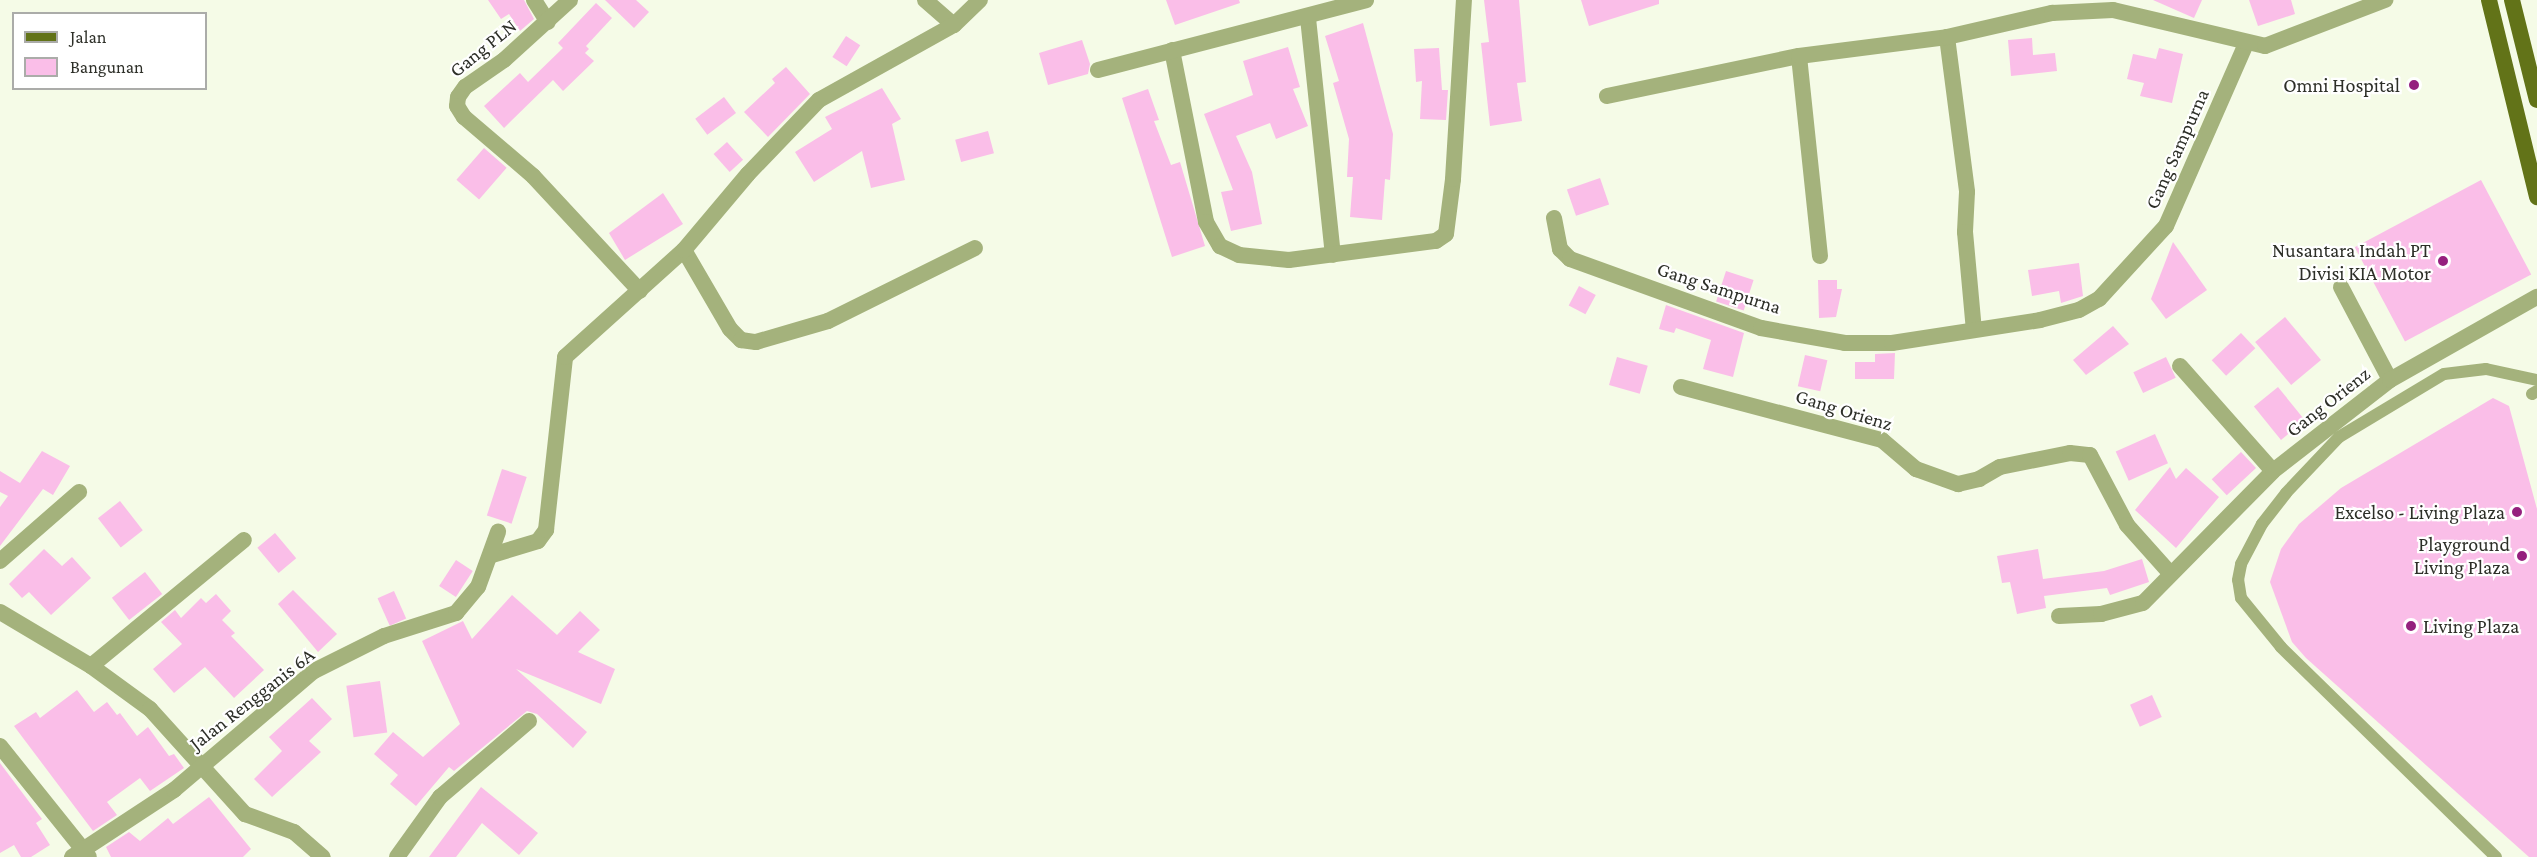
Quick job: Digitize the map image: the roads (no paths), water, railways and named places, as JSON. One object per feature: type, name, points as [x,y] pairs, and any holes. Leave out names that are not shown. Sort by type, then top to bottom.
[{"type":"main road","points":[[2489,0],[2537,197]]},
{"type":"main road","points":[[2512,0],[2537,100]]},
{"type":"street","name":"Gang PLN","points":[[534,0],[548,22],[458,97],[457,106],[464,117],[533,176],[640,291]]},
{"type":"street","points":[[548,22],[570,0]]},
{"type":"street","points":[[925,0],[954,25]]},
{"type":"street","points":[[492,555],[537,541],[544,535],[561,366],[573,348],[684,250],[748,174],[819,100],[954,25],[980,0]]},
{"type":"street","points":[[1098,70],[1308,18],[1366,0]]},
{"type":"street","points":[[1172,50],[1206,222],[1220,246],[1239,255],[1289,260],[1439,240],[1446,234],[1453,179],[1464,0]]},
{"type":"street","points":[[1607,96],[1799,56],[1947,37],[2052,13],[2113,10],[2246,44],[2265,46],[2385,0]]},
{"type":"street","points":[[1308,18],[1333,255]]},
{"type":"street","points":[[1947,37],[1967,192],[1965,232],[1974,330]]},
{"type":"street","name":"Gang Sampurna","points":[[1554,218],[1560,249],[1570,259],[1761,328],[1845,343],[1892,343],[2079,310],[2099,299],[2166,226],[2246,44]]},
{"type":"street","points":[[1799,56],[1820,256]]},
{"type":"street","points":[[684,250],[730,329],[741,340],[756,342],[828,321],[975,248]]},
{"type":"street","points":[[2341,287],[2390,380]]},
{"type":"street","name":"Gang Orienz","points":[[2059,616],[2130,608],[2154,596],[2169,572],[2273,471],[2390,380],[2537,297]]},
{"type":"street","points":[[2180,366],[2273,471]]},
{"type":"street","name":"Gang Orienz","points":[[1681,387],[1882,440],[1916,469],[1958,484],[1979,479],[2000,467],[2070,453],[2090,455],[2127,525],[2169,572]]},
{"type":"street","points":[[0,561],[79,492]]},
{"type":"street","name":"Jalan Rengganis 6A","points":[[82,854],[200,768],[314,671],[384,636],[456,614],[478,587],[492,555],[498,532]]},
{"type":"street","points":[[91,666],[244,540]]},
{"type":"street","points":[[0,612],[91,666],[150,709],[200,768],[245,814],[294,832],[323,857]]},
{"type":"street","points":[[397,857],[440,797],[529,721]]},
{"type":"street","points":[[0,746],[82,854]]},
{"type":"lane","points":[[2496,857],[2281,647],[2241,598],[2238,580],[2241,564],[2262,524],[2286,493],[2339,437],[2444,374],[2486,369],[2537,380]]},
{"type":"place","name":"Omni Hospital","points":[[2414,85]]},
{"type":"place","name":"Nusantara Indah PT Divisi KIA Motor","points":[[2443,261]]},
{"type":"place","name":"Excelso - Living Plaza","points":[[2517,512]]},
{"type":"place","name":"Playground Living Plaza","points":[[2522,556]]},
{"type":"place","name":"Living Plaza","points":[[2411,626]]}]
